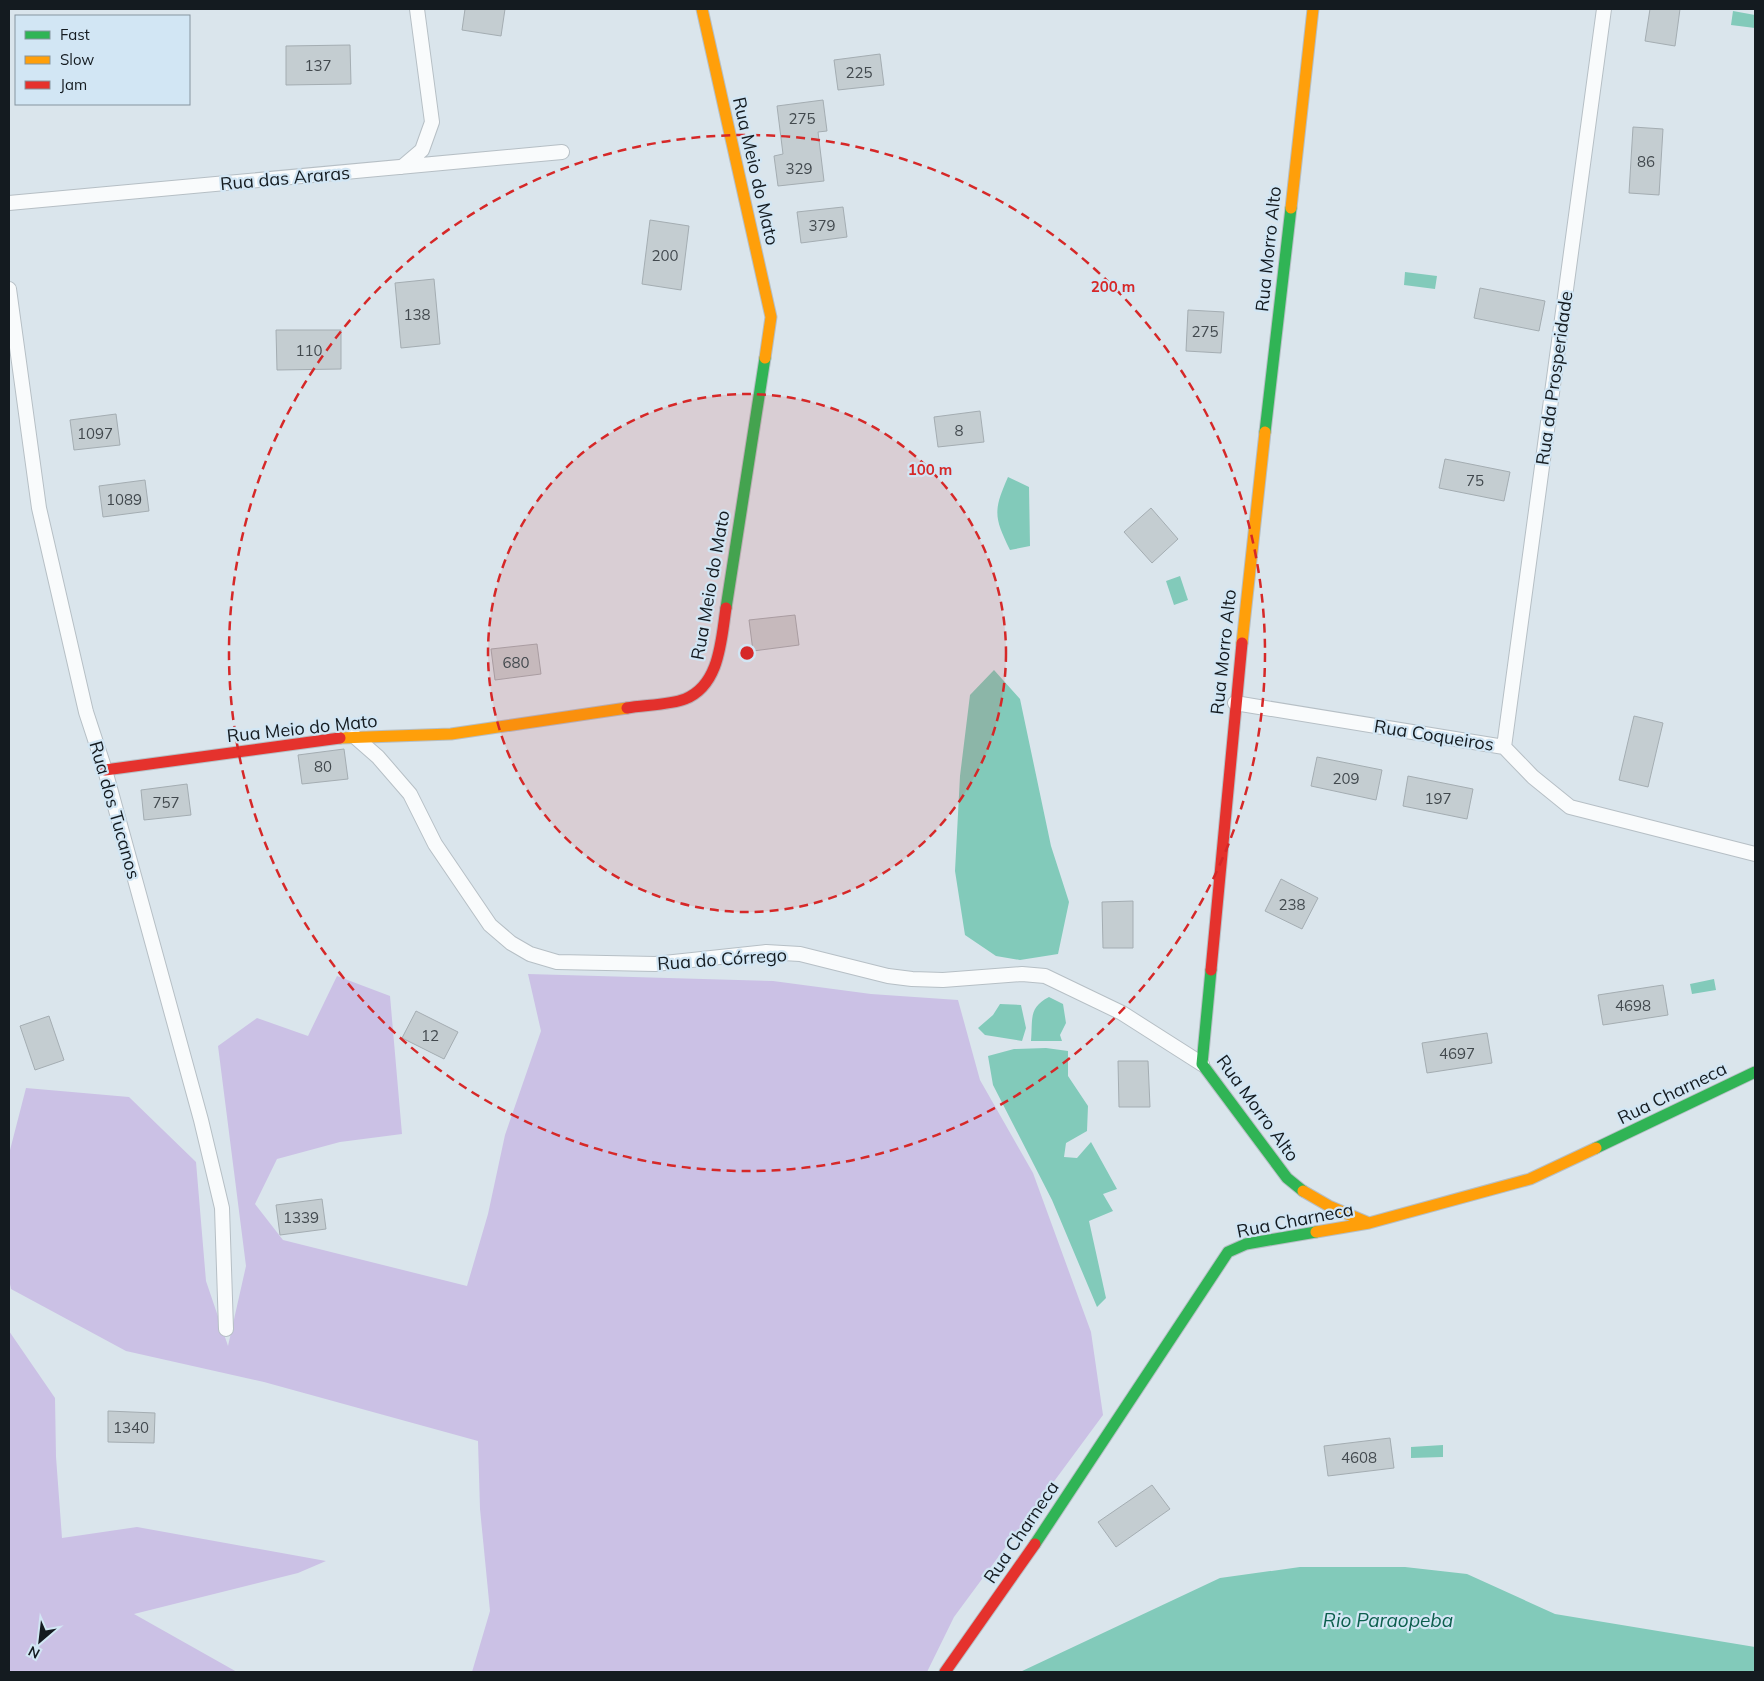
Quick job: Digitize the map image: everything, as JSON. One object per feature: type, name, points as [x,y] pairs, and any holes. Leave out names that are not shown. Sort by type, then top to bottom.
[{"type":"street","points":[[402,167],[422,150],[432,122],[417,9]]},
{"type":"street","name":"Rua Meio do Mato","points":[[105,770],[354,736],[461,733],[685,699],[708,683],[720,649],[771,317],[702,9]]},
{"type":"street","name":"Rua Morro Alto","points":[[1313,9],[1235,703],[1202,1064],[1287,1178],[1306,1193],[1329,1206],[1369,1223]]},
{"type":"street","name":"Rua da Prosperidade","points":[[1504,747],[1604,9]]},
{"type":"street","name":"Rua das Araras","points":[[9,203],[562,152]]},
{"type":"street","name":"Rua dos Tucanos","points":[[9,289],[39,508],[86,712],[105,770],[199,1110],[222,1208],[226,1329]]},
{"type":"street","name":"Rua Coqueiros","points":[[1235,703],[1504,747],[1533,777],[1570,806],[1755,854]]},
{"type":"street","name":"Rua do Córrego","points":[[354,736],[378,757],[410,794],[435,844],[490,925],[530,954],[556,962],[654,964],[766,952],[800,954],[888,976],[912,979],[943,980],[1022,974],[1045,976],[1122,1013],[1202,1064]]},
{"type":"street","name":"Rua Charneca","points":[[945,1672],[1024,1560],[1228,1252],[1246,1244],[1369,1223],[1530,1179],[1673,1113],[1755,1072]]},
{"type":"shaded area","points":[[528,974],[773,981],[871,994],[958,1000],[980,1080],[1033,1173],[1091,1332],[1103,1415],[954,1617],[927,1672],[472,1672],[490,1611],[480,1509],[478,1441],[264,1382],[126,1351],[11,1289],[9,1279],[9,1154],[26,1088],[129,1097],[196,1162],[206,1281],[228,1346],[246,1266],[218,1046],[257,1018],[308,1036],[337,976],[390,996],[402,1134],[340,1142],[277,1159],[255,1204],[283,1240],[467,1286],[488,1214],[505,1135],[541,1031]]},
{"type":"shaded area","points":[[9,1331],[55,1398],[56,1457],[62,1538],[137,1527],[326,1561],[298,1573],[134,1614],[237,1672],[9,1672]]},
{"type":"water","points":[[1733,11],[1755,15],[1755,28],[1731,25]]},
{"type":"water","points":[[1405,272],[1437,276],[1435,289],[1404,285]]},
{"type":"water","points":[[1008,477],[1029,487],[1030,546],[1010,550],[997,514],[1000,498]]},
{"type":"water","points":[[1180,576],[1188,600],[1174,605],[1166,581]]},
{"type":"water","points":[[994,670],[1020,699],[1051,846],[1069,902],[1058,954],[1020,960],[996,956],[965,935],[955,871],[960,776],[970,695]]},
{"type":"water","points":[[1714,979],[1716,990],[1692,994],[1690,984]]},
{"type":"water","points":[[1049,997],[1063,1004],[1066,1023],[1060,1035],[1062,1041],[1031,1041],[1032,1020],[1035,1010],[1042,1001]]},
{"type":"water","points":[[1000,1004],[1021,1005],[1026,1028],[1022,1041],[985,1035],[978,1028],[993,1015]]},
{"type":"water","points":[[1046,1048],[1068,1051],[1068,1076],[1088,1106],[1087,1131],[1066,1143],[1064,1157],[1077,1158],[1091,1142],[1117,1189],[1103,1194],[1113,1211],[1089,1221],[1106,1298],[1097,1307],[1052,1200],[993,1085],[988,1056],[1014,1049]]},
{"type":"water","points":[[1443,1445],[1443,1457],[1411,1458],[1411,1447]]},
{"type":"water","name":"Rio Paraopeba","points":[[1300,1567],[1405,1567],[1467,1574],[1555,1614],[1755,1647],[1755,1672],[1020,1672],[1220,1578]]},
{"type":"building","points":[[465,9],[505,9],[501,36],[462,30]]},
{"type":"building","points":[[1650,9],[1680,9],[1675,46],[1645,41]]},
{"type":"building","points":[[350,45],[351,84],[286,85],[286,46]]},
{"type":"building","points":[[880,54],[884,85],[838,90],[834,60]]},
{"type":"building","points":[[823,100],[827,131],[818,132],[824,181],[778,186],[774,156],[783,154],[777,106]]},
{"type":"building","points":[[1633,127],[1663,129],[1659,195],[1629,193]]},
{"type":"building","points":[[843,207],[847,237],[801,243],[797,212]]},
{"type":"building","points":[[650,220],[689,226],[681,290],[642,284]]},
{"type":"building","points":[[434,279],[440,344],[401,348],[395,283]]},
{"type":"building","points":[[1480,288],[1545,301],[1539,331],[1474,318]]},
{"type":"building","points":[[1188,310],[1224,312],[1221,353],[1186,351]]},
{"type":"building","points":[[276,330],[341,330],[341,369],[277,370]]},
{"type":"building","points":[[980,411],[984,442],[938,447],[934,417]]},
{"type":"building","points":[[116,414],[120,445],[74,450],[70,420]]},
{"type":"building","points":[[1445,459],[1510,472],[1504,501],[1439,488]]},
{"type":"building","points":[[145,480],[149,511],[103,517],[99,486]]},
{"type":"building","points":[[1151,508],[1178,539],[1152,563],[1124,532]]},
{"type":"building","points":[[795,615],[799,645],[753,651],[749,620]]},
{"type":"building","points":[[537,644],[541,674],[495,680],[491,649]]},
{"type":"building","points":[[1634,716],[1663,723],[1648,787],[1619,780]]},
{"type":"building","points":[[344,749],[348,779],[302,784],[298,755]]},
{"type":"building","points":[[1317,757],[1382,770],[1376,800],[1311,786]]},
{"type":"building","points":[[1408,776],[1473,789],[1467,819],[1403,806]]},
{"type":"building","points":[[187,784],[191,815],[144,820],[141,790]]},
{"type":"building","points":[[1281,879],[1318,898],[1302,929],[1265,911]]},
{"type":"building","points":[[1133,901],[1133,948],[1103,948],[1102,902]]},
{"type":"building","points":[[1663,985],[1668,1015],[1603,1025],[1598,995]]},
{"type":"building","points":[[416,1011],[458,1032],[444,1059],[402,1038]]},
{"type":"building","points":[[49,1016],[64,1060],[35,1070],[20,1026]]},
{"type":"building","points":[[1487,1033],[1492,1063],[1427,1073],[1422,1043]]},
{"type":"building","points":[[1118,1061],[1148,1061],[1150,1107],[1119,1107]]},
{"type":"building","points":[[322,1199],[326,1229],[280,1235],[276,1205]]},
{"type":"building","points":[[108,1411],[155,1413],[154,1443],[108,1442]]},
{"type":"building","points":[[1390,1438],[1394,1468],[1328,1476],[1324,1446]]},
{"type":"building","points":[[1152,1485],[1170,1509],[1116,1547],[1098,1522]]},
{"type":"traffic: fast","points":[[1265,432],[1291,208]]},
{"type":"traffic: fast","points":[[726,608],[765,358]]},
{"type":"traffic: fast","points":[[1211,970],[1202,1064],[1287,1178],[1303,1191]]},
{"type":"traffic: fast","points":[[1596,1148],[1755,1072]]},
{"type":"traffic: fast","points":[[1035,1544],[1228,1252],[1246,1244],[1316,1232]]},
{"type":"traffic: slow","points":[[702,9],[771,317],[765,358]]},
{"type":"traffic: slow","points":[[1291,208],[1313,9]]},
{"type":"traffic: slow","points":[[1242,643],[1265,432]]},
{"type":"traffic: slow","points":[[340,738],[451,734],[627,708]]},
{"type":"traffic: slow","points":[[1316,1232],[1369,1223],[1530,1179],[1596,1148]]},
{"type":"traffic: slow","points":[[1303,1191],[1329,1206],[1369,1223]]},
{"type":"traffic: jam","points":[[627,708],[679,701],[697,692],[712,672],[717,660],[726,608]]},
{"type":"traffic: jam","points":[[1211,970],[1242,643]]},
{"type":"traffic: jam","points":[[105,770],[340,738]]},
{"type":"traffic: jam","points":[[945,1672],[1035,1544]]}]
